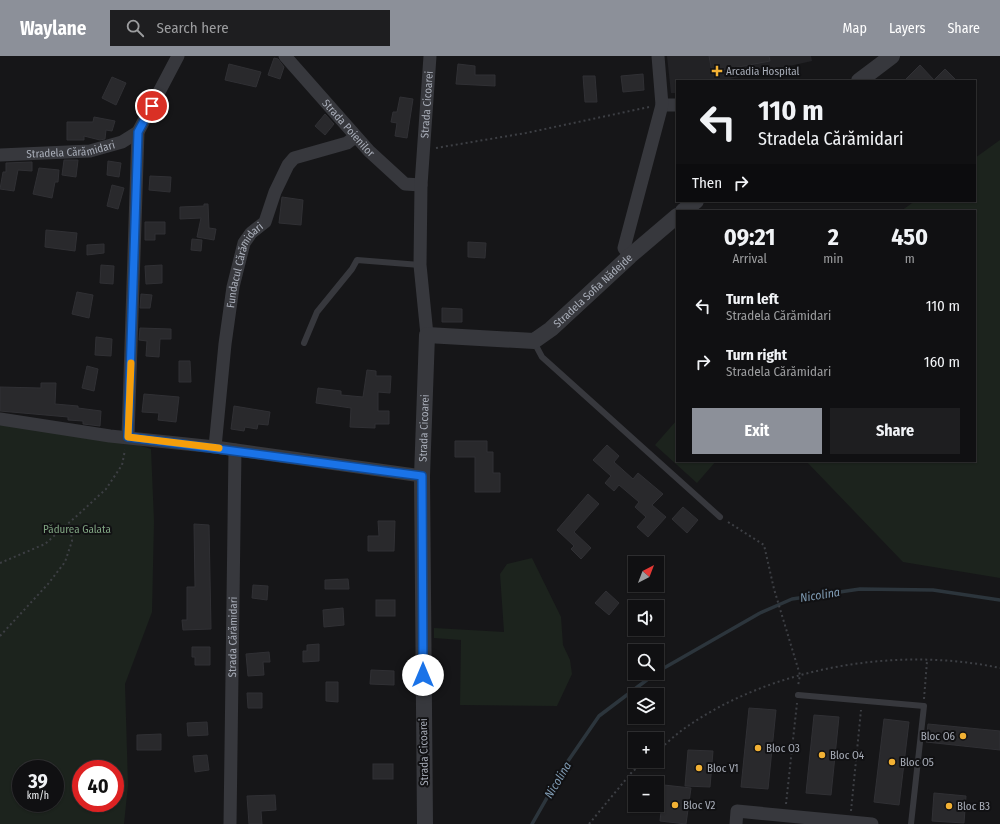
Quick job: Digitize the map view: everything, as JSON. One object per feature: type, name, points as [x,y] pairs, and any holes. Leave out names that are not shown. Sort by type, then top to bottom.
[{"type":"street","points":[[128,437],[138,132],[178,56]]},
{"type":"street","name":"Strada Poienilor","points":[[285,56],[356,137],[405,184],[421,185]]},
{"type":"street","name":"Strada Cicoarei","points":[[424,824],[422,476],[426,335],[420,265],[421,185],[430,56]]},
{"type":"street","name":"Stradela Sofia Nădejde","points":[[534,342],[551,329],[630,256],[624,248],[662,105],[658,56]]},
{"type":"street","points":[[860,80],[892,56]]},
{"type":"street","points":[[662,105],[676,105]]},
{"type":"street","name":"Stradela Cărămidari","points":[[0,155],[90,150],[122,142],[138,132]]},
{"type":"street","name":"Fundacul Cărămidari","points":[[215,447],[229,315],[233,287],[244,243],[251,233],[265,222],[274,192],[288,165],[294,158],[346,143],[356,137]]},
{"type":"street","points":[[684,210],[695,202]]},
{"type":"street","points":[[630,256],[676,217]]},
{"type":"street","points":[[426,335],[534,342]]},
{"type":"street","points":[[0,419],[110,436],[215,447],[422,476]]},
{"type":"street","name":"Strada Cărămidari","points":[[230,824],[235,450]]},
{"type":"street","points":[[736,824],[737,811],[785,814],[872,824]]},
{"type":"lane","points":[[304,343],[317,312],[352,269],[357,260],[420,265]]},
{"type":"lane","points":[[534,342],[542,357],[720,517]]},
{"type":"lane","points":[[798,695],[924,706],[911,824]]},
{"type":"path","points":[[424,150],[526,133],[662,105]]},
{"type":"path","points":[[0,563],[45,544],[106,489],[122,465],[128,437]]},
{"type":"path","points":[[720,517],[764,545],[774,589],[800,675],[785,814]]},
{"type":"path","points":[[0,636],[48,584],[65,562],[72,541],[70,522]]},
{"type":"path","points":[[664,745],[685,728],[726,704],[762,687],[800,675],[851,665],[904,660],[974,662],[1000,668]]},
{"type":"path","points":[[924,706],[927,661]]},
{"type":"path","points":[[850,822],[862,700]]},
{"type":"path","points":[[590,824],[637,768]]},
{"type":"shaded area","name":"Arcadia Hospital","points":[[667,56],[811,56],[812,61],[726,80],[676,80],[676,93],[671,93]]},
{"type":"green space","points":[[1000,140],[1000,578],[903,562],[807,462],[976,462],[976,210],[902,210],[914,202],[976,202],[976,157]]},
{"type":"green space","points":[[676,421],[676,462],[715,462],[697,483],[655,445]]},
{"type":"green space","name":"Pădurea Galata","points":[[0,425],[110,436],[151,449],[154,521],[152,612],[125,684],[128,785],[124,824],[0,824]]},
{"type":"green space","points":[[532,558],[561,617],[563,645],[570,660],[572,674],[557,706],[460,705],[461,640],[434,638],[434,628],[504,632],[500,574],[507,564]]},
{"type":"building","points":[[709,56],[769,56],[770,61],[712,72]]},
{"type":"building","points":[[274,58],[278,59],[284,67],[280,79],[268,75]]},
{"type":"building","points":[[229,64],[261,72],[256,87],[225,80]]},
{"type":"building","points":[[458,64],[475,66],[475,75],[495,75],[495,86],[456,84]]},
{"type":"building","points":[[920,65],[934,80],[905,80]]},
{"type":"building","points":[[945,69],[956,80],[934,80]]},
{"type":"building","points":[[643,74],[644,90],[623,92],[621,76]]},
{"type":"building","points":[[583,76],[595,76],[597,102],[585,102]]},
{"type":"building","points":[[112,77],[126,83],[116,105],[102,98]]},
{"type":"building","points":[[400,97],[413,99],[407,138],[395,136],[397,123],[391,122],[393,112],[397,112]]},
{"type":"building","points":[[325,114],[334,124],[325,135],[315,126]]},
{"type":"building","points":[[94,117],[115,121],[112,131],[106,130],[105,139],[100,140],[84,136],[84,140],[67,140],[67,122],[93,122]]},
{"type":"building","points":[[64,160],[78,160],[76,177],[62,175]]},
{"type":"building","points":[[108,161],[121,163],[119,177],[107,175]]},
{"type":"building","points":[[32,162],[32,171],[18,170],[14,191],[0,189],[3,172],[6,172],[6,163]]},
{"type":"building","points":[[39,168],[59,170],[58,182],[55,182],[52,198],[33,194]]},
{"type":"building","points":[[150,176],[171,177],[170,192],[149,190]]},
{"type":"building","points":[[112,185],[124,188],[118,209],[107,206]]},
{"type":"building","points":[[282,197],[303,200],[301,225],[279,223]]},
{"type":"building","points":[[204,204],[208,204],[209,228],[216,229],[214,240],[197,237],[201,218],[180,219],[180,207],[204,206]]},
{"type":"building","points":[[145,222],[165,222],[165,234],[155,234],[155,240],[145,240]]},
{"type":"building","points":[[46,230],[77,233],[75,251],[45,247]]},
{"type":"building","points":[[192,239],[202,240],[201,251],[191,250]]},
{"type":"building","points":[[468,242],[486,243],[485,258],[468,257]]},
{"type":"building","points":[[104,244],[104,253],[87,255],[87,245]]},
{"type":"building","points":[[101,265],[114,266],[113,284],[100,283]]},
{"type":"building","points":[[162,265],[162,283],[146,284],[145,266]]},
{"type":"building","points":[[77,292],[93,295],[89,318],[72,314]]},
{"type":"building","points":[[141,294],[152,295],[150,308],[140,308]]},
{"type":"building","points":[[442,308],[462,309],[462,322],[442,322]]},
{"type":"building","points":[[140,328],[171,329],[171,339],[160,339],[159,357],[146,356],[147,341],[139,340]]},
{"type":"building","points":[[96,337],[112,339],[111,356],[95,355]]},
{"type":"building","points":[[179,361],[190,361],[191,382],[179,382]]},
{"type":"building","points":[[87,366],[98,369],[94,391],[82,388]]},
{"type":"building","points":[[367,370],[376,371],[376,376],[391,376],[390,393],[378,392],[378,411],[389,411],[389,424],[375,424],[375,428],[350,427],[351,408],[316,403],[318,388],[341,391],[341,395],[363,397]]},
{"type":"building","points":[[41,383],[56,383],[55,404],[78,406],[78,408],[101,411],[100,426],[83,424],[83,421],[68,420],[68,417],[0,411],[0,387],[41,388]]},
{"type":"building","points":[[144,394],[179,397],[176,422],[158,420],[159,413],[142,412]]},
{"type":"building","points":[[234,406],[270,412],[268,425],[258,424],[257,429],[245,427],[244,431],[231,429]]},
{"type":"building","points":[[455,441],[487,441],[487,452],[493,452],[493,473],[500,473],[500,492],[475,492],[475,457],[455,457]]},
{"type":"building","points":[[607,445],[619,456],[614,462],[633,479],[638,473],[663,494],[652,505],[666,517],[648,537],[637,527],[646,517],[635,507],[639,502],[619,485],[614,491],[605,483],[611,476],[593,460]]},
{"type":"building","points":[[588,494],[599,504],[574,532],[591,548],[581,559],[571,549],[574,546],[557,530]]},
{"type":"building","points":[[683,507],[698,520],[687,533],[672,519]]},
{"type":"building","points":[[378,521],[395,521],[394,551],[368,551],[368,536],[379,536]]},
{"type":"building","points":[[194,524],[209,525],[211,629],[183,630],[182,620],[187,620],[187,587],[195,587]]},
{"type":"building","points":[[348,579],[349,589],[325,589],[325,580]]},
{"type":"building","points":[[253,585],[268,586],[267,600],[252,598]]},
{"type":"building","points":[[606,591],[619,603],[609,615],[595,603]]},
{"type":"building","points":[[376,600],[395,600],[395,616],[376,616]]},
{"type":"building","points":[[343,608],[344,625],[324,627],[323,610]]},
{"type":"building","points":[[319,644],[319,661],[303,662],[303,651],[307,651],[307,645]]},
{"type":"building","points":[[192,647],[210,647],[210,665],[195,665],[195,657],[192,657]]},
{"type":"building","points":[[269,652],[270,662],[263,662],[264,675],[248,676],[246,654]]},
{"type":"building","points":[[371,670],[394,671],[394,685],[370,684]]},
{"type":"building","points":[[326,682],[338,682],[338,702],[326,701]]},
{"type":"building","points":[[247,693],[262,693],[262,708],[248,708]]},
{"type":"building","name":"Bloc O3","points":[[749,708],[776,710],[768,789],[741,787]]},
{"type":"building","name":"Bloc O4","points":[[814,715],[839,717],[831,795],[806,793]]},
{"type":"building","name":"Bloc O5","points":[[884,719],[909,722],[899,805],[874,802]]},
{"type":"building","points":[[207,722],[208,735],[188,736],[187,723]]},
{"type":"building","name":"Bloc O6","points":[[928,724],[1000,731],[1000,750],[926,742]]},
{"type":"building","points":[[161,734],[161,750],[137,750],[137,735]]},
{"type":"building","name":"Bloc V1","points":[[688,750],[713,751],[710,787],[685,786]]},
{"type":"building","points":[[207,755],[209,770],[195,772],[193,756]]},
{"type":"building","points":[[373,764],[393,764],[393,779],[373,779]]},
{"type":"building","name":"Bloc V2","points":[[664,785],[691,788],[686,824],[660,821],[661,812],[664,812]]},
{"type":"building","name":"Bloc B3","points":[[934,793],[966,796],[964,823],[932,821]]},
{"type":"building","points":[[275,795],[276,810],[261,811],[262,824],[249,824],[247,796]]},
{"type":"waterway","name":"Nicolina","points":[[664,668],[760,613],[792,599],[860,589],[933,590],[1000,600]]},
{"type":"waterway","name":"Nicolina","points":[[532,824],[568,761],[599,716],[647,680]]},
{"type":"slow traffic","points":[[131,363],[128,437],[219,448]]},
{"type":"place","name":"Arcadia Hospital","points":[[717,71]]},
{"type":"place","name":"Bloc O6","points":[[963,736]]},
{"type":"place","name":"Bloc O3","points":[[758,748]]},
{"type":"place","name":"Bloc O4","points":[[822,755]]},
{"type":"place","name":"Bloc O5","points":[[892,762]]},
{"type":"place","name":"Bloc V1","points":[[699,768]]},
{"type":"place","name":"Bloc V2","points":[[675,805]]},
{"type":"place","name":"Bloc B3","points":[[949,806]]},
{"type":"route","points":[[152,106],[138,132],[128,437],[215,447],[422,476],[423,675]]}]
